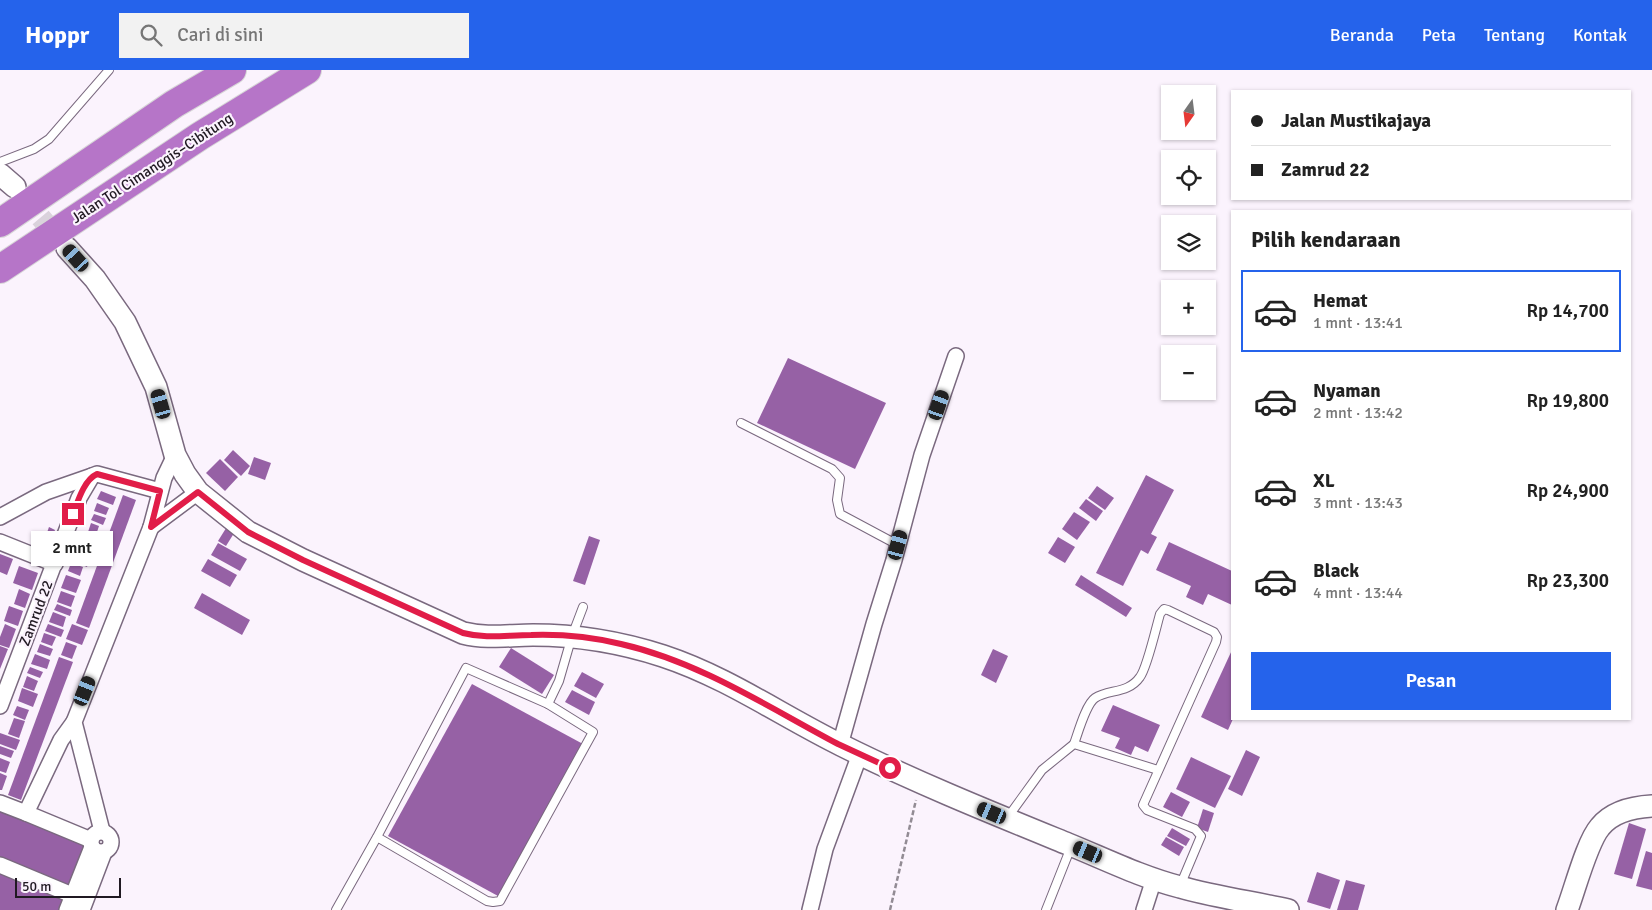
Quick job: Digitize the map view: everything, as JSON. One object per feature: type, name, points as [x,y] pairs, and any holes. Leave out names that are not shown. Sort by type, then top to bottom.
[{"type":"highway","points":[[0,223],[174,104],[232,70]]},
{"type":"highway","name":"Jalan Tol Cimanggis–Cibitung","points":[[0,269],[200,136],[307,70]]},
{"type":"street","points":[[67,248],[95,279],[125,322],[153,379],[175,455],[185,474],[198,492],[248,532],[303,560],[463,633],[477,636],[572,636],[623,644],[666,657],[726,682],[840,745],[920,782],[1154,879],[1240,906],[1288,910]]},
{"type":"street","points":[[840,745],[922,455],[956,356]]},
{"type":"street","points":[[26,813],[61,740],[74,722],[151,527],[164,478],[175,455]]},
{"type":"street","points":[[0,516],[46,492],[97,474],[160,491]]},
{"type":"street","name":"Zamrud 22","points":[[0,706],[56,564],[79,498],[92,476]]},
{"type":"street","points":[[151,527],[198,492]]},
{"type":"street","points":[[0,542],[56,564]]},
{"type":"street","points":[[74,722],[97,843],[82,910]]},
{"type":"street","points":[[810,910],[824,849],[860,754]]},
{"type":"street","points":[[0,803],[97,843]]},
{"type":"street","points":[[1567,910],[1593,837],[1600,826],[1621,812],[1637,806],[1652,806]]},
{"type":"street","points":[[67,910],[72,895],[97,843]]},
{"type":"street","points":[[0,865],[72,895]]},
{"type":"street","points":[[1144,910],[1154,879]]},
{"type":"lane","points":[[0,162],[34,148],[48,139],[109,70]]},
{"type":"lane","points":[[741,423],[832,469],[840,478],[837,500],[840,514],[898,545]]},
{"type":"lane","points":[[548,704],[559,681],[572,636],[583,607]]},
{"type":"lane","points":[[1007,819],[1042,770],[1074,744],[1090,704],[1095,698],[1134,684],[1142,676],[1160,614],[1164,609],[1168,610],[1214,632],[1217,637],[1143,805],[1147,810],[1195,829],[1201,836],[1180,887]]},
{"type":"lane","points":[[336,910],[377,837],[466,668],[548,704],[593,732],[500,901],[493,902],[487,900],[377,837]]},
{"type":"lane","points":[[1074,744],[1158,770]]},
{"type":"lane","points":[[1046,910],[1072,845]]},
{"type":"path","points":[[890,910],[914,807]]},
{"type":"building","points":[[788,358],[886,403],[855,469],[757,423]]},
{"type":"building","points":[[233,450],[250,466],[241,476],[224,460]]},
{"type":"building","points":[[254,457],[271,463],[265,480],[248,474]]},
{"type":"building","points":[[220,459],[238,477],[225,491],[206,473]]},
{"type":"building","points":[[1146,475],[1174,490],[1151,534],[1157,537],[1148,554],[1141,550],[1123,586],[1096,573]]},
{"type":"building","points":[[1097,486],[1114,498],[1105,510],[1088,498]]},
{"type":"building","points":[[101,491],[116,497],[113,505],[97,499]]},
{"type":"building","points":[[123,495],[136,500],[89,628],[76,623]]},
{"type":"building","points":[[1086,499],[1103,511],[1096,521],[1079,508]]},
{"type":"building","points":[[97,503],[109,508],[106,515],[94,511]]},
{"type":"building","points":[[1074,512],[1090,522],[1077,540],[1062,529]]},
{"type":"building","points":[[94,514],[106,518],[103,525],[91,520]]},
{"type":"building","points":[[91,523],[99,526],[96,535],[88,532]]},
{"type":"building","points":[[228,525],[236,530],[226,546],[218,541]]},
{"type":"building","points":[[49,527],[55,530],[50,543],[44,541]]},
{"type":"building","points":[[85,533],[99,538],[96,545],[83,540]]},
{"type":"building","points":[[589,536],[600,540],[585,585],[573,581]]},
{"type":"building","points":[[1058,537],[1075,547],[1065,563],[1048,553]]},
{"type":"building","points":[[1169,542],[1231,571],[1231,605],[1208,594],[1203,605],[1186,597],[1191,586],[1156,570]]},
{"type":"building","points":[[82,543],[92,547],[90,554],[79,550]]},
{"type":"building","points":[[218,543],[247,559],[240,571],[211,555]]},
{"type":"building","points":[[75,552],[90,557],[87,567],[72,561]]},
{"type":"building","points":[[0,554],[13,559],[7,575],[0,572]]},
{"type":"building","points":[[208,559],[237,575],[230,587],[201,571]]},
{"type":"building","points":[[71,563],[83,567],[80,576],[68,571]]},
{"type":"building","points":[[19,566],[38,573],[32,590],[13,583]]},
{"type":"building","points":[[66,575],[81,580],[76,593],[61,588]]},
{"type":"building","points":[[1081,575],[1132,608],[1126,617],[1075,585]]},
{"type":"building","points":[[19,589],[30,594],[25,608],[14,604]]},
{"type":"building","points":[[61,591],[75,596],[71,607],[57,602]]},
{"type":"building","points":[[202,593],[250,620],[242,635],[194,608]]},
{"type":"building","points":[[57,604],[72,610],[70,616],[54,610]]},
{"type":"building","points":[[9,606],[23,611],[18,626],[4,621]]},
{"type":"building","points":[[53,612],[66,617],[63,627],[49,622]]},
{"type":"building","points":[[5,624],[16,629],[9,648],[0,645],[0,637]]},
{"type":"building","points":[[48,624],[64,630],[61,637],[45,631]]},
{"type":"building","points":[[72,624],[88,630],[82,645],[66,639]]},
{"type":"building","points":[[44,633],[56,637],[52,646],[41,642]]},
{"type":"building","points":[[66,642],[77,646],[72,659],[61,655]]},
{"type":"building","points":[[40,644],[53,649],[50,656],[37,652]]},
{"type":"building","points":[[0,646],[8,649],[0,669]]},
{"type":"building","points":[[511,648],[554,675],[542,694],[499,667]]},
{"type":"building","points":[[993,649],[1008,656],[996,683],[981,675]]},
{"type":"building","points":[[1231,652],[1231,720],[1233,720],[1228,730],[1201,717]]},
{"type":"building","points":[[35,654],[50,660],[47,669],[31,664]]},
{"type":"building","points":[[59,657],[73,662],[21,800],[8,795]]},
{"type":"building","points":[[30,667],[43,672],[40,678],[27,673]]},
{"type":"building","points":[[582,672],[604,684],[596,698],[574,686]]},
{"type":"building","points":[[27,676],[38,681],[34,691],[23,687]]},
{"type":"building","points":[[472,684],[583,744],[498,896],[388,836]]},
{"type":"building","points":[[22,688],[38,694],[33,707],[18,701]]},
{"type":"building","points":[[572,690],[595,702],[589,715],[565,702]]},
{"type":"building","points":[[1113,705],[1160,725],[1148,752],[1135,746],[1131,755],[1115,748],[1120,738],[1101,731]]},
{"type":"building","points":[[17,706],[29,710],[25,720],[13,715]]},
{"type":"building","points":[[14,718],[25,721],[19,738],[8,734]]},
{"type":"building","points":[[0,733],[20,740],[16,750],[0,744]]},
{"type":"building","points":[[0,746],[14,751],[11,758],[0,754]]},
{"type":"building","points":[[1246,750],[1260,757],[1242,796],[1228,789]]},
{"type":"building","points":[[1191,757],[1231,776],[1215,808],[1176,789]]},
{"type":"building","points":[[0,758],[10,762],[6,773],[0,771]]},
{"type":"building","points":[[0,773],[7,776],[2,790],[0,790]]},
{"type":"building","points":[[1171,792],[1190,802],[1182,817],[1163,807]]},
{"type":"building","points":[[1203,809],[1214,813],[1208,832],[1197,828]]},
{"type":"building","points":[[0,810],[90,847],[72,891],[0,862]]},
{"type":"building","points":[[1629,823],[1646,829],[1632,879],[1614,874]]},
{"type":"building","points":[[1172,828],[1190,839],[1186,846],[1167,836]]},
{"type":"building","points":[[1166,837],[1184,847],[1179,856],[1161,845]]},
{"type":"building","points":[[1646,851],[1652,853],[1652,890],[1636,886]]},
{"type":"building","points":[[0,869],[68,897],[63,910],[0,910]]},
{"type":"building","points":[[1317,872],[1340,880],[1330,909],[1307,902]]},
{"type":"building","points":[[1346,880],[1365,885],[1358,910],[1337,910]]},
{"type":"tunnel","points":[[20,193],[63,244]]},
{"type":"route","points":[[73,514],[87,483],[92,476],[97,474],[160,491],[151,527],[198,492],[248,532],[303,560],[463,633],[477,636],[501,637],[530,635],[572,636],[606,640],[666,657],[726,682],[840,745],[890,768]]}]
